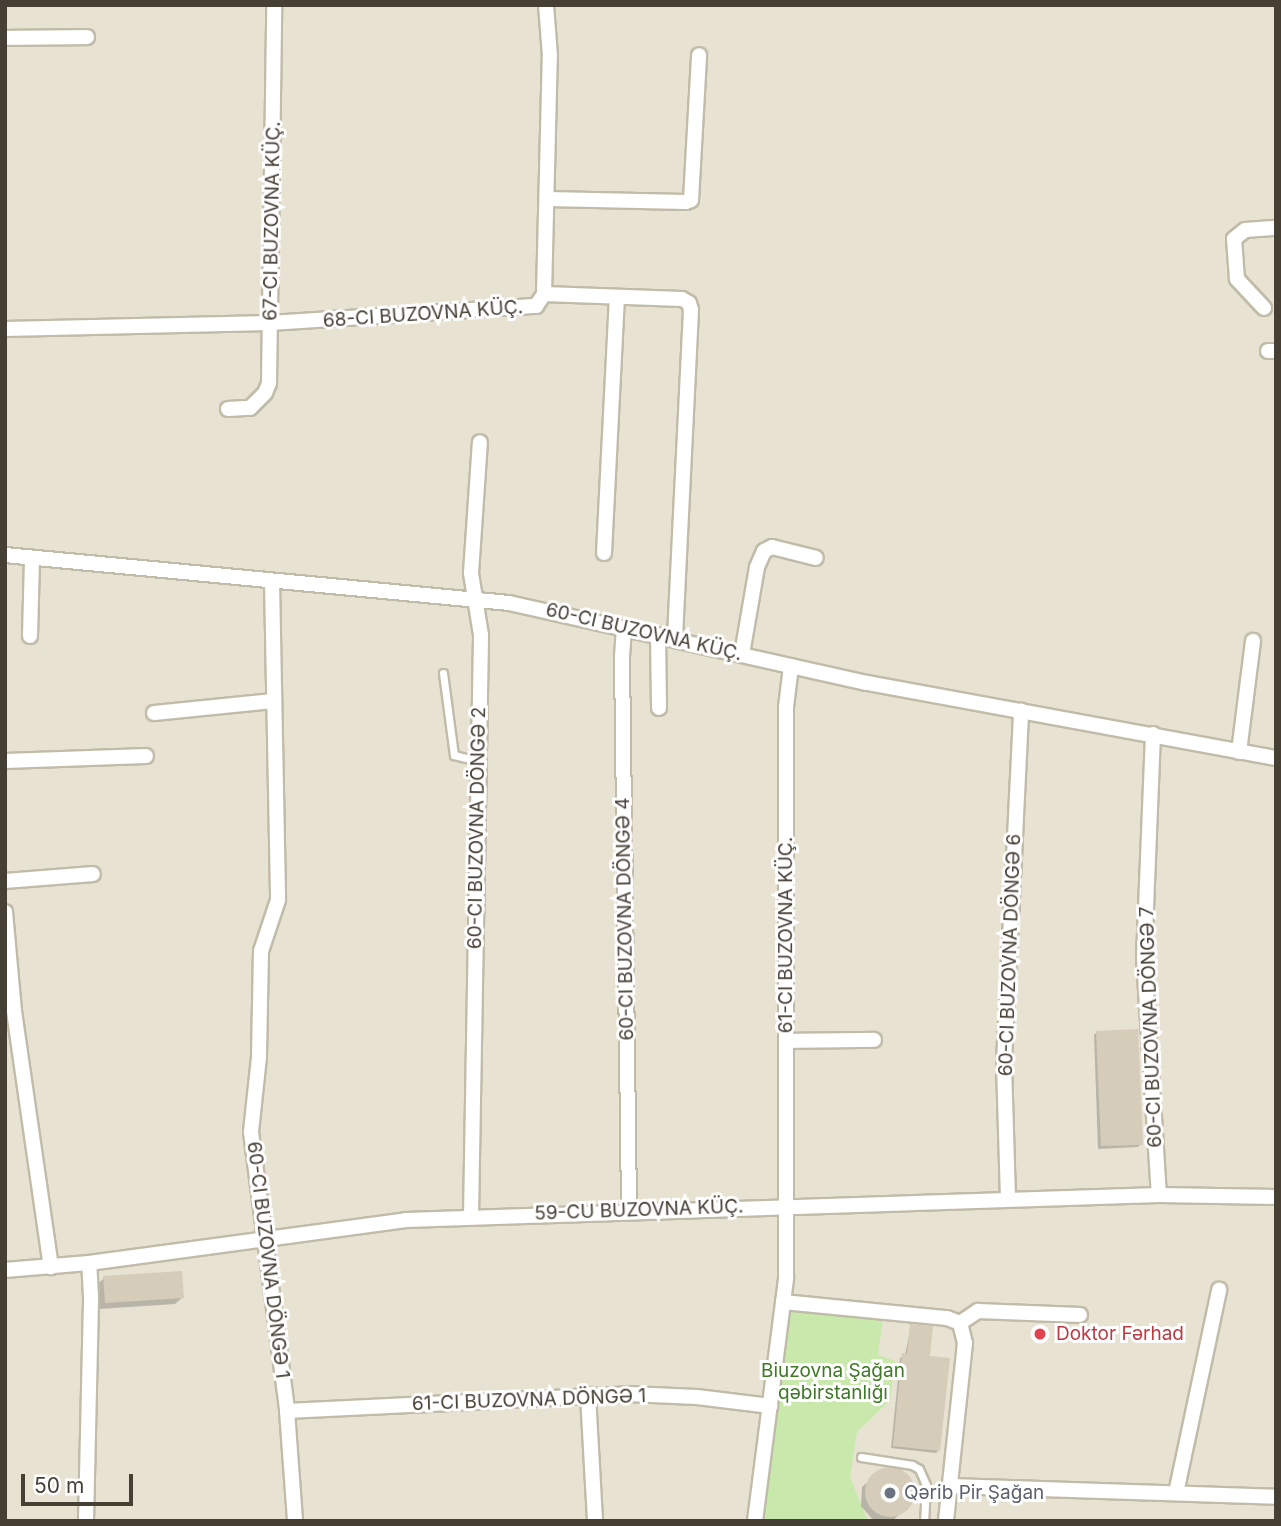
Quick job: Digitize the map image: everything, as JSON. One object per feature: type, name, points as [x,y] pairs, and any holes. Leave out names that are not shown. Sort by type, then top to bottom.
[{"type":"street","name":"67-CI BUZOVNA KÜÇ.","points":[[228,409],[250,408],[265,393],[269,383],[274,5]]},
{"type":"street","name":"68-CI BUZOVNA KÜÇ.","points":[[5,329],[270,323],[525,309],[541,303],[544,294],[550,56],[546,5]]},
{"type":"street","points":[[5,38],[87,37]]},
{"type":"street","points":[[547,199],[691,200],[699,55]]},
{"type":"street","points":[[1264,308],[1237,279],[1234,239],[1245,230],[1276,228]]},
{"type":"street","points":[[544,294],[682,299],[689,303],[691,310],[675,639]]},
{"type":"street","points":[[604,553],[617,297]]},
{"type":"street","points":[[471,1216],[481,624],[471,573],[480,442]]},
{"type":"street","points":[[742,654],[757,567],[764,551],[772,547],[816,558]]},
{"type":"street","points":[[5,555],[535,608],[867,683],[1276,758]]},
{"type":"street","points":[[30,636],[32,558]]},
{"type":"street","points":[[272,582],[278,900],[261,951],[259,1056],[251,1132],[287,1411],[295,1521]]},
{"type":"street","points":[[624,628],[622,658],[629,1211]]},
{"type":"street","points":[[658,635],[659,708]]},
{"type":"street","points":[[1239,752],[1253,641]]},
{"type":"street","name":"61-CI BUZOVNA KÜÇ.","points":[[755,1521],[783,1302],[786,1206],[786,708],[791,666]]},
{"type":"street","points":[[154,713],[273,701]]},
{"type":"street","points":[[1008,1199],[1004,1062],[1021,710]]},
{"type":"street","points":[[1153,734],[1144,958],[1159,1195]]},
{"type":"street","points":[[5,761],[146,756]]},
{"type":"street","points":[[5,881],[93,874]]},
{"type":"street","points":[[5,912],[8,975],[51,1267]]},
{"type":"street","points":[[786,1041],[874,1040]]},
{"type":"street","name":"59-CU BUZOVNA KÜÇ.","points":[[5,1270],[89,1263],[395,1221],[471,1216],[1159,1195],[1276,1197]]},
{"type":"street","points":[[86,1521],[91,1297],[89,1263]]},
{"type":"street","points":[[1176,1493],[1219,1290]]},
{"type":"street","points":[[783,1302],[947,1318],[960,1323]]},
{"type":"street","points":[[960,1323],[978,1311],[1080,1315]]},
{"type":"street","points":[[946,1521],[965,1343],[960,1323]]},
{"type":"street","points":[[588,1395],[596,1521]]},
{"type":"street","name":"61-CI BUZOVNA DÖNGƏ 1","points":[[287,1411],[588,1395],[697,1397],[770,1406]]},
{"type":"street","points":[[950,1486],[1276,1497]]},
{"type":"lane","points":[[443,673],[454,755],[478,761]]},
{"type":"lane","points":[[861,1457],[919,1469],[926,1485],[924,1521]]},
{"type":"shaded area","points":[[5,5],[1276,5],[1276,1521],[5,1521]]},
{"type":"green space","name":"Biuzovna Şağan qəbirstanlığı","points":[[791,1312],[883,1319],[878,1355],[895,1361],[890,1400],[857,1432],[850,1477],[868,1521],[761,1521]]},
{"type":"building","points":[[1138,1029],[1143,1145],[1101,1146],[1096,1031]]},
{"type":"building","points":[[182,1271],[184,1298],[105,1303],[103,1276]]},
{"type":"building","points":[[910,1324],[933,1326],[930,1356],[950,1358],[940,1451],[893,1446],[902,1353],[907,1354]]},
{"type":"building","points":[[890,1467],[907,1475],[915,1492],[907,1509],[890,1517],[873,1509],[865,1492],[873,1475]]},
{"type":"place","name":"Doktor Fərhad","points":[[1040,1334]]},
{"type":"place","name":"Qərib Pir Şağan","points":[[890,1493]]}]
